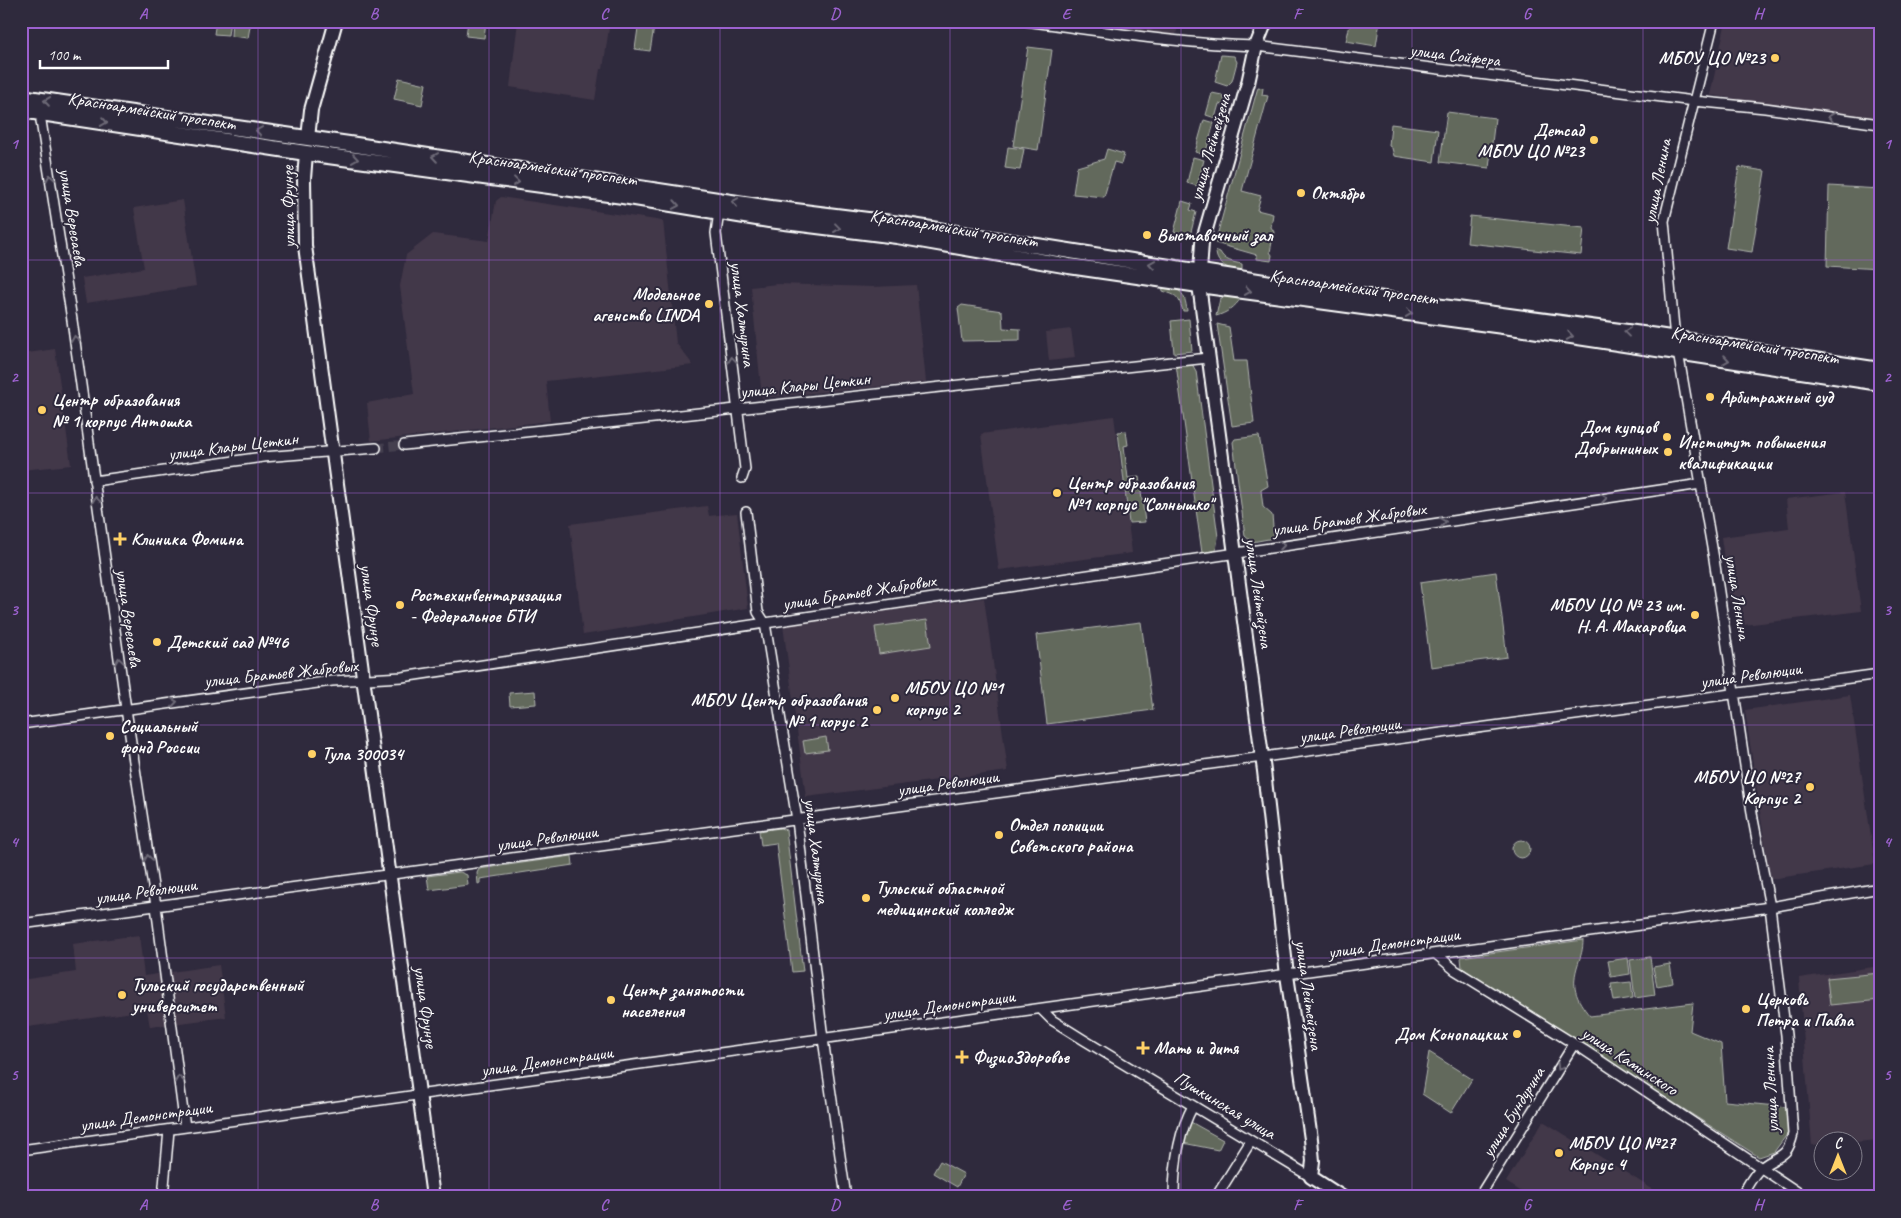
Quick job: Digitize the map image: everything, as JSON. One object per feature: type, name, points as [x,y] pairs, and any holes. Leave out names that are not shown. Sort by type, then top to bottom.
[{"type":"main road","name":"Красноармейский проспект","points":[[21,97],[764,207],[900,224],[1677,346],[1880,383]]},
{"type":"main road","name":"Красноармейский проспект","points":[[21,110],[623,196],[719,212],[897,236],[1069,266],[1199,285],[1525,329],[1880,370]]},
{"type":"main road","name":"улица Фрунзе","points":[[306,152],[308,138]]},
{"type":"main road","name":"улица Лейтейзена","points":[[1199,285],[1200,271]]},
{"type":"street","name":"улица Фрунзе","points":[[308,138],[311,110],[336,21]]},
{"type":"street","name":"улица Сойфера","points":[[1025,21],[1170,40],[1220,45],[1256,46],[1694,101],[1765,108],[1880,124]]},
{"type":"street","name":"улица Лейтейзена","points":[[1200,271],[1202,243],[1245,92],[1256,46],[1266,21]]},
{"type":"street","name":"улица Ленина","points":[[1714,21],[1664,222],[1677,346],[1701,484],[1753,819],[1770,907],[1786,1035],[1793,1134],[1788,1150],[1778,1159],[1762,1168],[1755,1175],[1741,1197]]},
{"type":"street","name":"улица Вересаева","points":[[42,113],[126,709],[156,906],[185,1128]]},
{"type":"street","name":"улица Фрунзе","points":[[306,152],[304,179],[305,246],[433,1197]]},
{"type":"street","name":"улица Халтурина","points":[[719,212],[716,233],[745,469],[742,478]]},
{"type":"street","name":"улица Лейтейзена","points":[[1199,285],[1262,758],[1287,975],[1311,1140],[1313,1161],[1311,1177]]},
{"type":"street","name":"улица Клары Цеткин","points":[[404,445],[1208,358]]},
{"type":"street","name":"улица Клары Цеткин","points":[[94,481],[263,457],[376,448]]},
{"type":"street","name":"улица Братьев Жабровых","points":[[21,724],[332,681],[402,677],[1701,484]]},
{"type":"street","name":"улица Халтурина","points":[[746,512],[758,612],[765,623],[797,820],[823,1039],[846,1197]]},
{"type":"street","name":"улица Революции","points":[[21,924],[1880,674]]},
{"type":"street","name":"улица Демонстрации","points":[[21,1150],[1770,907],[1880,888]]},
{"type":"street","name":"улица Каминского","points":[[1436,954],[1455,970],[1574,1044],[1804,1197]]},
{"type":"street","name":"Пушкинская улица","points":[[1041,1009],[1052,1020],[1076,1035],[1342,1197]]},
{"type":"street","name":"улица Бундурина","points":[[1479,1197],[1574,1044]]},
{"type":"street","points":[[1174,1197],[1178,1148],[1187,1116],[1193,1106]]},
{"type":"street","points":[[163,1197],[169,1130]]},
{"type":"street","points":[[1216,1197],[1251,1141]]},
{"type":"shaded area","points":[[518,21],[610,21],[603,69],[600,69],[595,100],[510,87]]},
{"type":"shaded area","points":[[1060,21],[1180,21],[1175,37]]},
{"type":"shaded area","name":"МБОУ ЦО №23","points":[[1726,21],[1880,21],[1880,120],[1710,95]]},
{"type":"shaded area","points":[[501,197],[663,221],[676,343],[693,365],[546,381],[550,421],[371,441],[367,403],[414,394],[400,286],[406,255],[433,234],[489,241],[496,201]]},
{"type":"shaded area","points":[[183,200],[196,286],[86,303],[82,278],[144,268],[134,208]]},
{"type":"shaded area","points":[[777,284],[873,287],[916,285],[926,382],[762,398],[751,287]]},
{"type":"shaded area","points":[[1071,329],[1075,358],[1049,361],[1046,332]]},
{"type":"shaded area","name":"Центр образования № 1 корпус Антошка","points":[[55,349],[71,465],[21,470],[21,354]]},
{"type":"shaded area","name":"Центр образования №1 корпус \"Солнышко\"","points":[[1114,416],[1132,553],[999,570],[981,434]]},
{"type":"shaded area","points":[[1845,492],[1861,611],[1744,625],[1741,601],[1730,603],[1721,537],[1789,528],[1786,499]]},
{"type":"shaded area","points":[[707,506],[709,516],[737,513],[748,608],[583,635],[570,524]]},
{"type":"shaded area","name":"МБОУ ЦО №1 корпус 2","points":[[984,598],[1008,771],[806,797],[783,625]]},
{"type":"shaded area","name":"МБОУ ЦО №27 Корпус 2","points":[[1850,695],[1875,864],[1770,879],[1745,710]]},
{"type":"shaded area","name":"Тульский государственный университет","points":[[139,935],[144,976],[219,965],[226,1017],[150,1027],[147,1010],[21,1028],[21,980],[76,972],[73,944]]},
{"type":"shaded area","points":[[1880,966],[1880,1140],[1864,1141],[1864,1130],[1814,1130],[1814,1145],[1812,1145],[1799,978]]},
{"type":"shaded area","name":"МБОУ ЦО №27 Корпус 4","points":[[1543,1121],[1665,1197],[1530,1197],[1506,1182]]},
{"type":"green space","points":[[216,21],[230,21],[228,35],[214,34]]},
{"type":"green space","points":[[232,21],[251,21],[248,38],[231,36]]},
{"type":"green space","points":[[468,21],[486,21],[484,38],[466,36]]},
{"type":"green space","points":[[639,21],[655,21],[650,51],[635,49]]},
{"type":"green space","points":[[1351,21],[1380,21],[1376,46],[1346,41]]},
{"type":"green space","points":[[1028,47],[1052,50],[1038,150],[1013,146]]},
{"type":"green space","points":[[1221,55],[1234,56],[1237,62],[1232,81],[1227,86],[1215,82]]},
{"type":"green space","points":[[399,78],[426,84],[422,105],[394,99]]},
{"type":"green space","points":[[1258,87],[1263,88],[1262,95],[1268,96],[1242,191],[1261,196],[1257,210],[1273,214],[1271,227],[1274,232],[1270,252],[1272,255],[1271,261],[1257,259],[1257,255],[1215,243]]},
{"type":"green space","points":[[1212,93],[1222,95],[1226,102],[1226,106],[1219,104],[1215,118],[1206,115]]},
{"type":"green space","points":[[1447,112],[1495,118],[1489,168],[1440,162]]},
{"type":"green space","points":[[1204,120],[1214,123],[1205,155],[1195,152]]},
{"type":"green space","points":[[1391,124],[1438,130],[1434,162],[1394,156],[1392,148],[1389,146]]},
{"type":"green space","points":[[1008,147],[1024,149],[1020,170],[1005,168]]},
{"type":"green space","points":[[1107,149],[1124,154],[1121,164],[1114,162],[1104,197],[1073,194],[1077,167],[1104,159]]},
{"type":"green space","points":[[1193,157],[1204,160],[1197,186],[1187,183]]},
{"type":"green space","points":[[1739,167],[1765,171],[1752,252],[1726,248]]},
{"type":"green space","points":[[1829,186],[1880,189],[1880,269],[1827,266]]},
{"type":"green space","points":[[1182,201],[1192,204],[1190,210],[1196,212],[1190,236],[1174,232]]},
{"type":"green space","points":[[1470,216],[1584,228],[1581,255],[1467,243]]},
{"type":"green space","points":[[1216,251],[1220,252],[1229,261],[1242,264],[1242,271],[1224,266],[1218,260]]},
{"type":"green space","points":[[1162,285],[1173,288],[1183,295],[1187,311],[1183,311],[1177,297],[1163,291]]},
{"type":"green space","points":[[1226,296],[1241,298],[1230,309],[1216,316],[1220,299]]},
{"type":"green space","points":[[962,305],[1002,311],[1003,328],[1020,329],[1020,340],[962,341],[958,308]]},
{"type":"green space","points":[[1189,319],[1192,351],[1174,353],[1171,321]]},
{"type":"green space","points":[[1217,324],[1229,327],[1234,361],[1247,361],[1254,423],[1232,426]]},
{"type":"green space","points":[[1176,364],[1192,364],[1196,371],[1218,537],[1216,550],[1202,553]]},
{"type":"green space","points":[[1126,431],[1128,445],[1124,446],[1128,478],[1139,477],[1145,522],[1129,523],[1118,432]]},
{"type":"green space","points":[[1259,436],[1268,486],[1261,490],[1263,507],[1272,515],[1274,538],[1252,542],[1245,536],[1233,442],[1235,439]]},
{"type":"green space","points":[[1496,572],[1507,657],[1431,667],[1420,583]]},
{"type":"green space","points":[[927,620],[931,646],[879,654],[875,627]]},
{"type":"green space","points":[[1141,622],[1153,710],[1047,724],[1036,635]]},
{"type":"green space","points":[[535,691],[536,704],[510,706],[509,693]]},
{"type":"green space","points":[[826,737],[828,750],[805,753],[803,741]]},
{"type":"green space","points":[[780,828],[786,830],[803,971],[792,972],[776,843],[761,845],[759,831]]},
{"type":"green space","points":[[1521,840],[1527,843],[1530,849],[1527,855],[1521,858],[1515,855],[1512,849],[1515,843]]},
{"type":"green space","points":[[572,856],[573,865],[480,879],[478,884],[477,873],[479,869]]},
{"type":"green space","points":[[460,872],[467,875],[468,885],[429,890],[427,876]]},
{"type":"green space","points":[[1583,940],[1575,985],[1578,997],[1590,1016],[1693,1003],[1690,1031],[1721,1044],[1725,1101],[1786,1107],[1788,1133],[1774,1152],[1759,1157],[1462,968],[1461,957]]},
{"type":"green space","points":[[1650,957],[1655,995],[1635,998],[1630,960]]},
{"type":"green space","points":[[1628,958],[1630,974],[1611,977],[1608,961]]},
{"type":"green space","points":[[1670,964],[1673,983],[1657,986],[1653,967]]},
{"type":"green space","points":[[1880,973],[1880,1000],[1830,1005],[1827,978]]},
{"type":"green space","points":[[1631,982],[1633,998],[1614,1001],[1611,984]]},
{"type":"green space","points":[[1429,1052],[1472,1079],[1451,1113],[1422,1094]]},
{"type":"green space","points":[[1189,1121],[1223,1140],[1218,1150],[1183,1143]]},
{"type":"green space","points":[[940,1161],[964,1174],[957,1187],[933,1173]]},
{"type":"tunnel","points":[[376,448],[404,445]]},
{"type":"place","name":"МБОУ ЦО №23","points":[[1775,58]]},
{"type":"place","name":"Детсад МБОУ ЦО №23","points":[[1594,140]]},
{"type":"place","name":"Октябрь","points":[[1301,193]]},
{"type":"place","name":"Выставочный зал","points":[[1147,235]]},
{"type":"place","name":"Модельное агенство LINDA","points":[[709,304]]},
{"type":"place","name":"Арбитражный суд","points":[[1710,397]]},
{"type":"place","name":"Центр образования № 1 корпус Антошка","points":[[42,410]]},
{"type":"place","name":"Дом купцов Добрыниных","points":[[1667,437]]},
{"type":"place","name":"Институт повышения квалификации","points":[[1668,452]]},
{"type":"place","name":"Центр образования №1 корпус \"Солнышко\"","points":[[1057,493]]},
{"type":"place","name":"Клиника Фомина","points":[[120,539]]},
{"type":"place","name":"Ростехинвентаризация - Федеральное БТИ","points":[[400,605]]},
{"type":"place","name":"МБОУ ЦО № 23 им. Н. А. Макаровца","points":[[1695,615]]},
{"type":"place","name":"Детский сад №46","points":[[157,642]]},
{"type":"place","name":"МБОУ ЦО №1 корпус 2","points":[[895,698]]},
{"type":"place","name":"МБОУ Центр образования № 1 корус 2","points":[[877,710]]},
{"type":"place","name":"Социальный фонд России","points":[[110,736]]},
{"type":"place","name":"Тула 300034","points":[[312,754]]},
{"type":"place","name":"МБОУ ЦО №27 Корпус 2","points":[[1810,787]]},
{"type":"place","name":"Отдел полиции Советского района","points":[[999,835]]},
{"type":"place","name":"Тульский областной медицинский колледж","points":[[866,898]]},
{"type":"place","name":"Тульский государственный университет","points":[[122,995]]},
{"type":"place","name":"Центр занятости населения","points":[[611,1000]]},
{"type":"place","name":"Церковь Петра и Павла","points":[[1746,1009]]},
{"type":"place","name":"Дом Конопацких","points":[[1517,1034]]},
{"type":"place","name":"Мать и дитя","points":[[1143,1048]]},
{"type":"place","name":"ФизиоЗдоровье","points":[[962,1057]]},
{"type":"place","name":"МБОУ ЦО №27 Корпус 4","points":[[1559,1153]]}]
